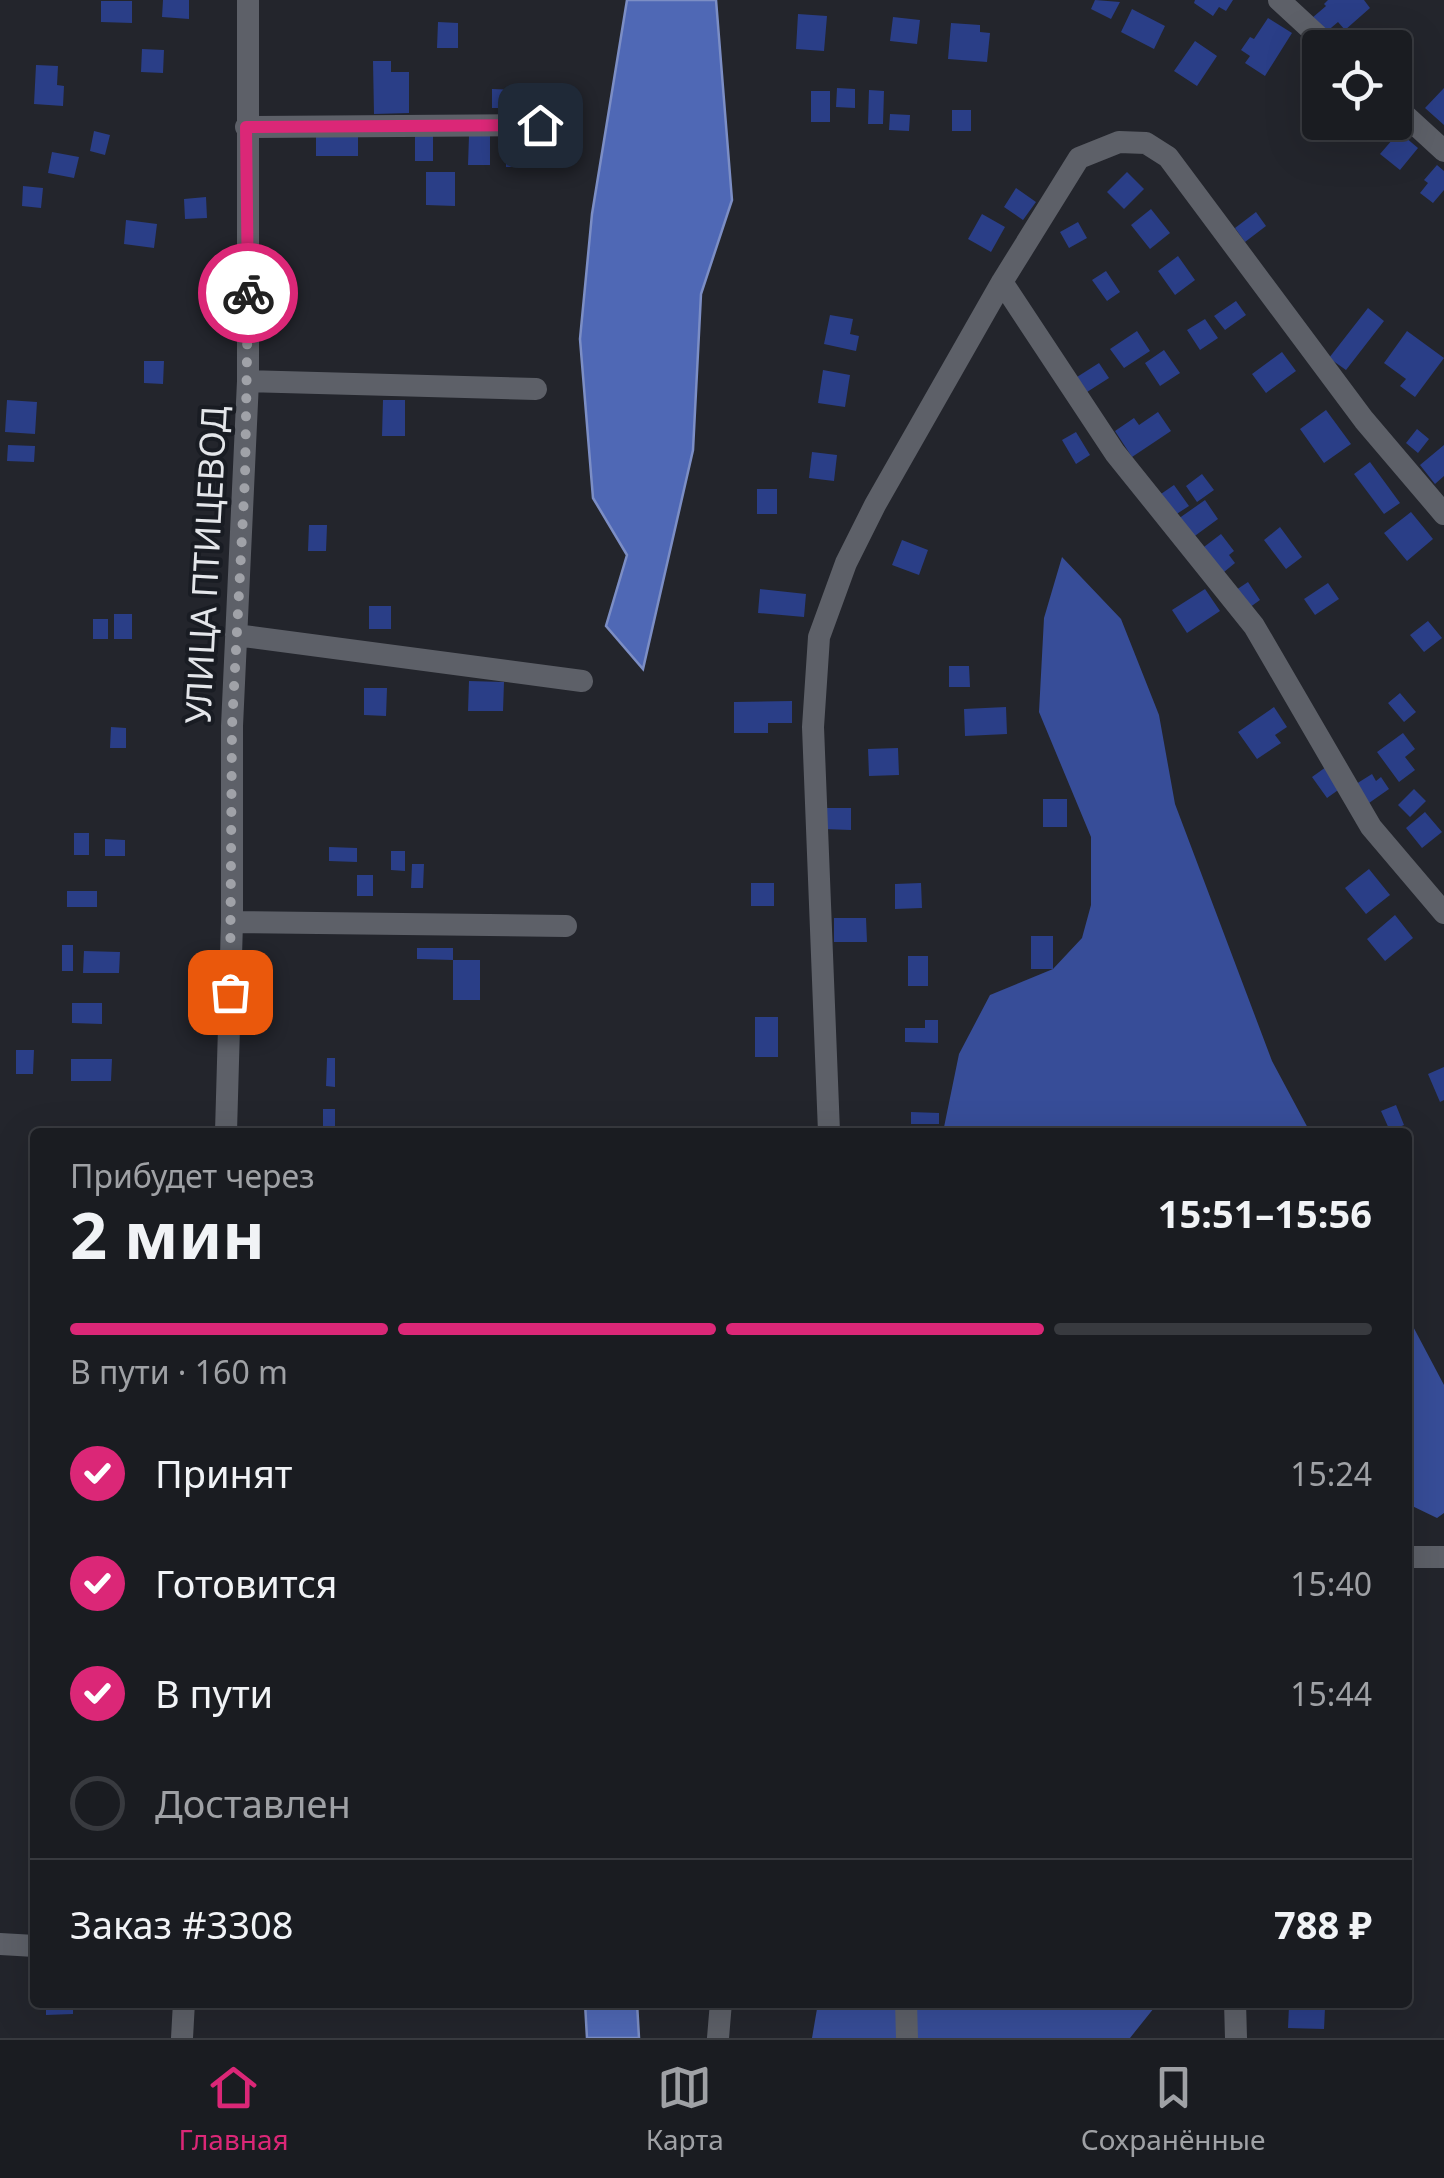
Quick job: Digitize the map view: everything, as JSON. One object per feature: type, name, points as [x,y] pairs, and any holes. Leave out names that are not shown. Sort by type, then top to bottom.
[{"type":"street","name":"УЛИЦА ПТИЦЕВОД","points":[[226,1128],[232,726],[248,381],[248,0]]},
{"type":"street","points":[[1279,0],[1312,30]]},
{"type":"street","points":[[1412,122],[1444,151]]},
{"type":"street","points":[[246,127],[540,125]]},
{"type":"street","points":[[829,1128],[813,726],[819,638],[846,563],[875,505],[1002,282],[1079,158],[1119,142],[1146,143],[1168,157],[1364,420],[1444,514]]},
{"type":"street","points":[[1002,282],[1115,453],[1254,626],[1372,827],[1444,913]]},
{"type":"street","points":[[248,381],[536,389]]},
{"type":"street","points":[[236,635],[582,681]]},
{"type":"street","points":[[232,922],[566,926]]},
{"type":"street","points":[[1412,1557],[1444,1558]]},
{"type":"street","points":[[0,1944],[30,1946]]},
{"type":"street","points":[[182,2038],[184,2008]]},
{"type":"street","points":[[718,2038],[720,2008]]},
{"type":"street","points":[[906,2008],[907,2038]]},
{"type":"street","points":[[1235,2008],[1236,2038]]},
{"type":"shaded area","points":[[627,0],[716,0],[732,200],[701,294],[693,450],[643,669],[606,626],[627,555],[593,498],[580,339],[592,214]]},
{"type":"shaded area","points":[[1062,557],[1121,619],[1159,715],[1175,804],[1272,1061],[1308,1128],[944,1128],[959,1054],[990,995],[1053,969],[1082,938],[1091,905],[1091,837],[1039,712],[1044,618]]},
{"type":"shaded area","points":[[1412,1325],[1444,1385],[1444,1513],[1437,1518],[1412,1506]]},
{"type":"shaded area","points":[[585,2008],[637,2008],[639,2038],[587,2038]]},
{"type":"shaded area","points":[[817,2008],[1154,2008],[1130,2038],[812,2038]]},
{"type":"building","points":[[163,0],[189,0],[189,19],[162,17]]},
{"type":"building","points":[[1095,0],[1120,2],[1111,19],[1091,9]]},
{"type":"building","points":[[1195,0],[1233,0],[1226,11],[1219,7],[1213,16]]},
{"type":"building","points":[[1328,0],[1364,0],[1370,8],[1345,30],[1338,22],[1322,30],[1312,18]]},
{"type":"building","points":[[101,1],[132,1],[132,23],[101,22]]},
{"type":"building","points":[[1132,9],[1165,26],[1154,49],[1121,32]]},
{"type":"building","points":[[798,14],[827,16],[824,51],[796,49]]},
{"type":"building","points":[[893,17],[920,20],[917,44],[890,41]]},
{"type":"building","points":[[1268,18],[1292,33],[1265,76],[1245,63],[1250,56],[1241,50]]},
{"type":"building","points":[[438,22],[458,23],[458,48],[437,48]]},
{"type":"building","points":[[951,23],[980,25],[980,32],[990,33],[987,62],[948,59]]},
{"type":"building","points":[[1195,41],[1217,56],[1197,86],[1174,71]]},
{"type":"building","points":[[142,49],[164,50],[163,73],[141,72]]},
{"type":"building","points":[[373,61],[391,61],[391,72],[409,72],[409,113],[374,114]]},
{"type":"building","points":[[36,65],[58,66],[57,85],[64,86],[63,106],[34,104]]},
{"type":"building","points":[[837,88],[855,89],[855,108],[836,107]]},
{"type":"building","points":[[1444,88],[1444,125],[1425,108]]},
{"type":"building","points":[[492,89],[518,90],[518,108],[492,108]]},
{"type":"building","points":[[869,90],[884,91],[883,124],[868,124]]},
{"type":"building","points":[[811,91],[830,91],[830,122],[811,122]]},
{"type":"building","points":[[952,110],[971,110],[971,131],[952,131]]},
{"type":"building","points":[[890,114],[910,115],[909,131],[889,130]]},
{"type":"building","points":[[94,131],[110,135],[105,155],[90,151]]},
{"type":"building","points":[[415,136],[433,136],[433,161],[415,161]]},
{"type":"building","points":[[469,136],[490,136],[490,165],[468,165]]},
{"type":"building","points":[[316,137],[358,137],[358,156],[316,156]]},
{"type":"building","points":[[1392,140],[1408,140],[1418,148],[1400,170],[1380,154]]},
{"type":"building","points":[[541,143],[555,143],[555,156],[541,156]]},
{"type":"building","points":[[506,150],[525,150],[525,167],[506,167]]},
{"type":"building","points":[[52,152],[79,157],[74,178],[48,173]]},
{"type":"building","points":[[1437,165],[1444,171],[1444,190],[1433,203],[1420,193],[1428,183],[1424,180]]},
{"type":"building","points":[[426,172],[455,172],[455,206],[426,205]]},
{"type":"building","points":[[1127,172],[1144,189],[1124,209],[1107,192]]},
{"type":"building","points":[[23,186],[43,188],[41,208],[22,206]]},
{"type":"building","points":[[1016,188],[1036,202],[1023,220],[1004,207]]},
{"type":"building","points":[[206,197],[207,218],[185,219],[184,199]]},
{"type":"building","points":[[1151,209],[1170,233],[1150,249],[1131,225]]},
{"type":"building","points":[[1256,212],[1266,226],[1245,242],[1235,228]]},
{"type":"building","points":[[982,214],[1005,227],[991,252],[968,239]]},
{"type":"building","points":[[126,220],[157,224],[154,248],[124,244]]},
{"type":"building","points":[[1078,222],[1087,238],[1069,248],[1060,232]]},
{"type":"building","points":[[1178,256],[1195,280],[1175,295],[1158,271]]},
{"type":"building","points":[[1106,271],[1120,292],[1107,301],[1092,280]]},
{"type":"building","points":[[1236,301],[1246,315],[1225,330],[1214,316]]},
{"type":"building","points":[[1368,308],[1384,321],[1346,370],[1329,358]]},
{"type":"building","points":[[830,315],[853,319],[850,334],[859,336],[856,351],[824,344]]},
{"type":"building","points":[[1205,319],[1218,338],[1200,350],[1187,330]]},
{"type":"building","points":[[1137,331],[1150,351],[1124,368],[1110,349]]},
{"type":"building","points":[[1407,331],[1444,358],[1415,397],[1400,386],[1406,379],[1384,363]]},
{"type":"building","points":[[1164,350],[1180,373],[1160,386],[1145,363]]},
{"type":"building","points":[[1282,352],[1296,371],[1266,393],[1252,374]]},
{"type":"building","points":[[144,361],[164,361],[163,384],[144,383]]},
{"type":"building","points":[[1099,363],[1109,378],[1087,392],[1077,377]]},
{"type":"building","points":[[823,370],[850,375],[845,407],[818,403]]},
{"type":"building","points":[[7,400],[37,402],[35,434],[5,432]]},
{"type":"building","points":[[383,400],[405,400],[405,436],[382,436]]},
{"type":"building","points":[[1326,410],[1351,444],[1324,463],[1300,429]]},
{"type":"building","points":[[1158,412],[1171,431],[1132,457],[1115,431],[1134,418],[1139,425]]},
{"type":"building","points":[[1417,429],[1429,439],[1418,453],[1406,443]]},
{"type":"building","points":[[1076,432],[1090,455],[1076,464],[1062,440]]},
{"type":"building","points":[[8,445],[35,446],[34,462],[7,461]]},
{"type":"building","points":[[1444,445],[1444,476],[1435,484],[1420,465]]},
{"type":"building","points":[[812,452],[837,455],[834,481],[809,478]]},
{"type":"building","points":[[1370,462],[1400,503],[1384,514],[1354,474]]},
{"type":"building","points":[[1202,474],[1214,490],[1197,502],[1186,486]]},
{"type":"building","points":[[1174,485],[1189,506],[1172,517],[1158,496]]},
{"type":"building","points":[[757,489],[777,489],[777,514],[757,514]]},
{"type":"building","points":[[1205,500],[1218,519],[1192,538],[1178,519]]},
{"type":"building","points":[[1411,512],[1433,539],[1407,561],[1384,533]]},
{"type":"building","points":[[309,525],[327,525],[326,551],[308,551]]},
{"type":"building","points":[[1280,527],[1302,557],[1286,569],[1264,540]]},
{"type":"building","points":[[1221,534],[1234,551],[1229,555],[1235,563],[1224,572],[1200,550]]},
{"type":"building","points":[[902,540],[928,550],[919,575],[892,565]]},
{"type":"building","points":[[1248,582],[1260,600],[1246,610],[1233,592]]},
{"type":"building","points":[[1328,583],[1339,599],[1315,615],[1304,599]]},
{"type":"building","points":[[760,589],[806,594],[804,617],[758,613]]},
{"type":"building","points":[[1205,589],[1220,611],[1187,633],[1172,610]]},
{"type":"building","points":[[369,606],[391,606],[391,629],[369,629]]},
{"type":"building","points":[[114,614],[132,614],[132,639],[114,639]]},
{"type":"building","points":[[93,619],[108,619],[108,639],[93,639]]},
{"type":"building","points":[[1428,621],[1442,638],[1424,652],[1410,635]]},
{"type":"building","points":[[949,666],[969,666],[970,687],[949,687]]},
{"type":"building","points":[[469,681],[504,682],[503,711],[468,711]]},
{"type":"building","points":[[364,688],[387,688],[386,716],[364,715]]},
{"type":"building","points":[[1400,693],[1416,712],[1404,722],[1388,703]]},
{"type":"building","points":[[792,701],[792,723],[768,723],[768,733],[734,733],[734,702]]},
{"type":"building","points":[[1006,707],[1007,734],[965,736],[964,709]]},
{"type":"building","points":[[1274,707],[1287,727],[1275,735],[1281,743],[1257,759],[1238,732]]},
{"type":"building","points":[[111,727],[126,728],[126,748],[110,748]]},
{"type":"building","points":[[1403,733],[1415,749],[1405,757],[1415,770],[1399,782],[1377,752]]},
{"type":"building","points":[[898,748],[899,775],[869,776],[868,749]]},
{"type":"building","points":[[1326,767],[1341,788],[1327,798],[1312,777]]},
{"type":"building","points":[[1372,774],[1376,781],[1381,777],[1389,789],[1369,803],[1356,784]]},
{"type":"building","points":[[1414,789],[1426,801],[1410,817],[1398,805]]},
{"type":"building","points":[[1043,799],[1067,799],[1067,827],[1043,827]]},
{"type":"building","points":[[823,808],[851,808],[851,830],[823,829]]},
{"type":"building","points":[[1425,812],[1442,832],[1422,848],[1406,828]]},
{"type":"building","points":[[74,833],[89,833],[89,855],[74,855]]},
{"type":"building","points":[[105,839],[125,840],[125,856],[105,856]]},
{"type":"building","points":[[329,847],[357,848],[357,862],[329,861]]},
{"type":"building","points":[[391,851],[405,851],[405,871],[391,870]]},
{"type":"building","points":[[412,864],[424,864],[423,888],[411,888]]},
{"type":"building","points":[[1369,869],[1390,895],[1366,914],[1345,888]]},
{"type":"building","points":[[357,875],[373,875],[373,896],[357,896]]},
{"type":"building","points":[[751,883],[774,883],[774,906],[751,906]]},
{"type":"building","points":[[921,883],[922,908],[895,909],[895,884]]},
{"type":"building","points":[[67,891],[97,891],[97,907],[67,907]]},
{"type":"building","points":[[1395,915],[1413,938],[1385,961],[1367,939]]},
{"type":"building","points":[[834,918],[866,918],[867,942],[834,942]]},
{"type":"building","points":[[1031,936],[1053,936],[1053,969],[1031,969]]},
{"type":"building","points":[[62,945],[73,945],[73,971],[62,971]]},
{"type":"building","points":[[417,948],[453,948],[453,960],[417,959]]},
{"type":"building","points":[[84,951],[120,952],[119,973],[83,973]]},
{"type":"building","points":[[908,956],[928,956],[928,986],[908,986]]},
{"type":"building","points":[[453,960],[480,960],[480,1000],[453,1000]]},
{"type":"building","points":[[72,1003],[102,1003],[102,1024],[72,1023]]},
{"type":"building","points":[[755,1017],[778,1017],[778,1057],[755,1057]]},
{"type":"building","points":[[925,1020],[938,1020],[938,1043],[905,1042],[905,1028],[925,1028]]},
{"type":"building","points":[[16,1050],[34,1050],[33,1074],[16,1074]]},
{"type":"building","points":[[327,1058],[335,1058],[335,1087],[326,1086]]},
{"type":"building","points":[[71,1059],[112,1059],[111,1081],[71,1081]]},
{"type":"building","points":[[1444,1067],[1444,1100],[1440,1102],[1428,1074]]},
{"type":"building","points":[[1396,1105],[1404,1125],[1389,1128],[1381,1111]]},
{"type":"building","points":[[323,1109],[335,1109],[335,1128],[323,1128]]},
{"type":"building","points":[[911,1112],[939,1113],[939,1124],[911,1124]]},
{"type":"building","points":[[46,2008],[73,2008],[73,2014],[46,2015]]},
{"type":"building","points":[[1289,2008],[1325,2008],[1324,2029],[1288,2028]]},
{"type":"way so far","points":[[230,992],[232,726],[245,478],[248,293]]},
{"type":"route","points":[[248,293],[246,127],[540,125]]}]
